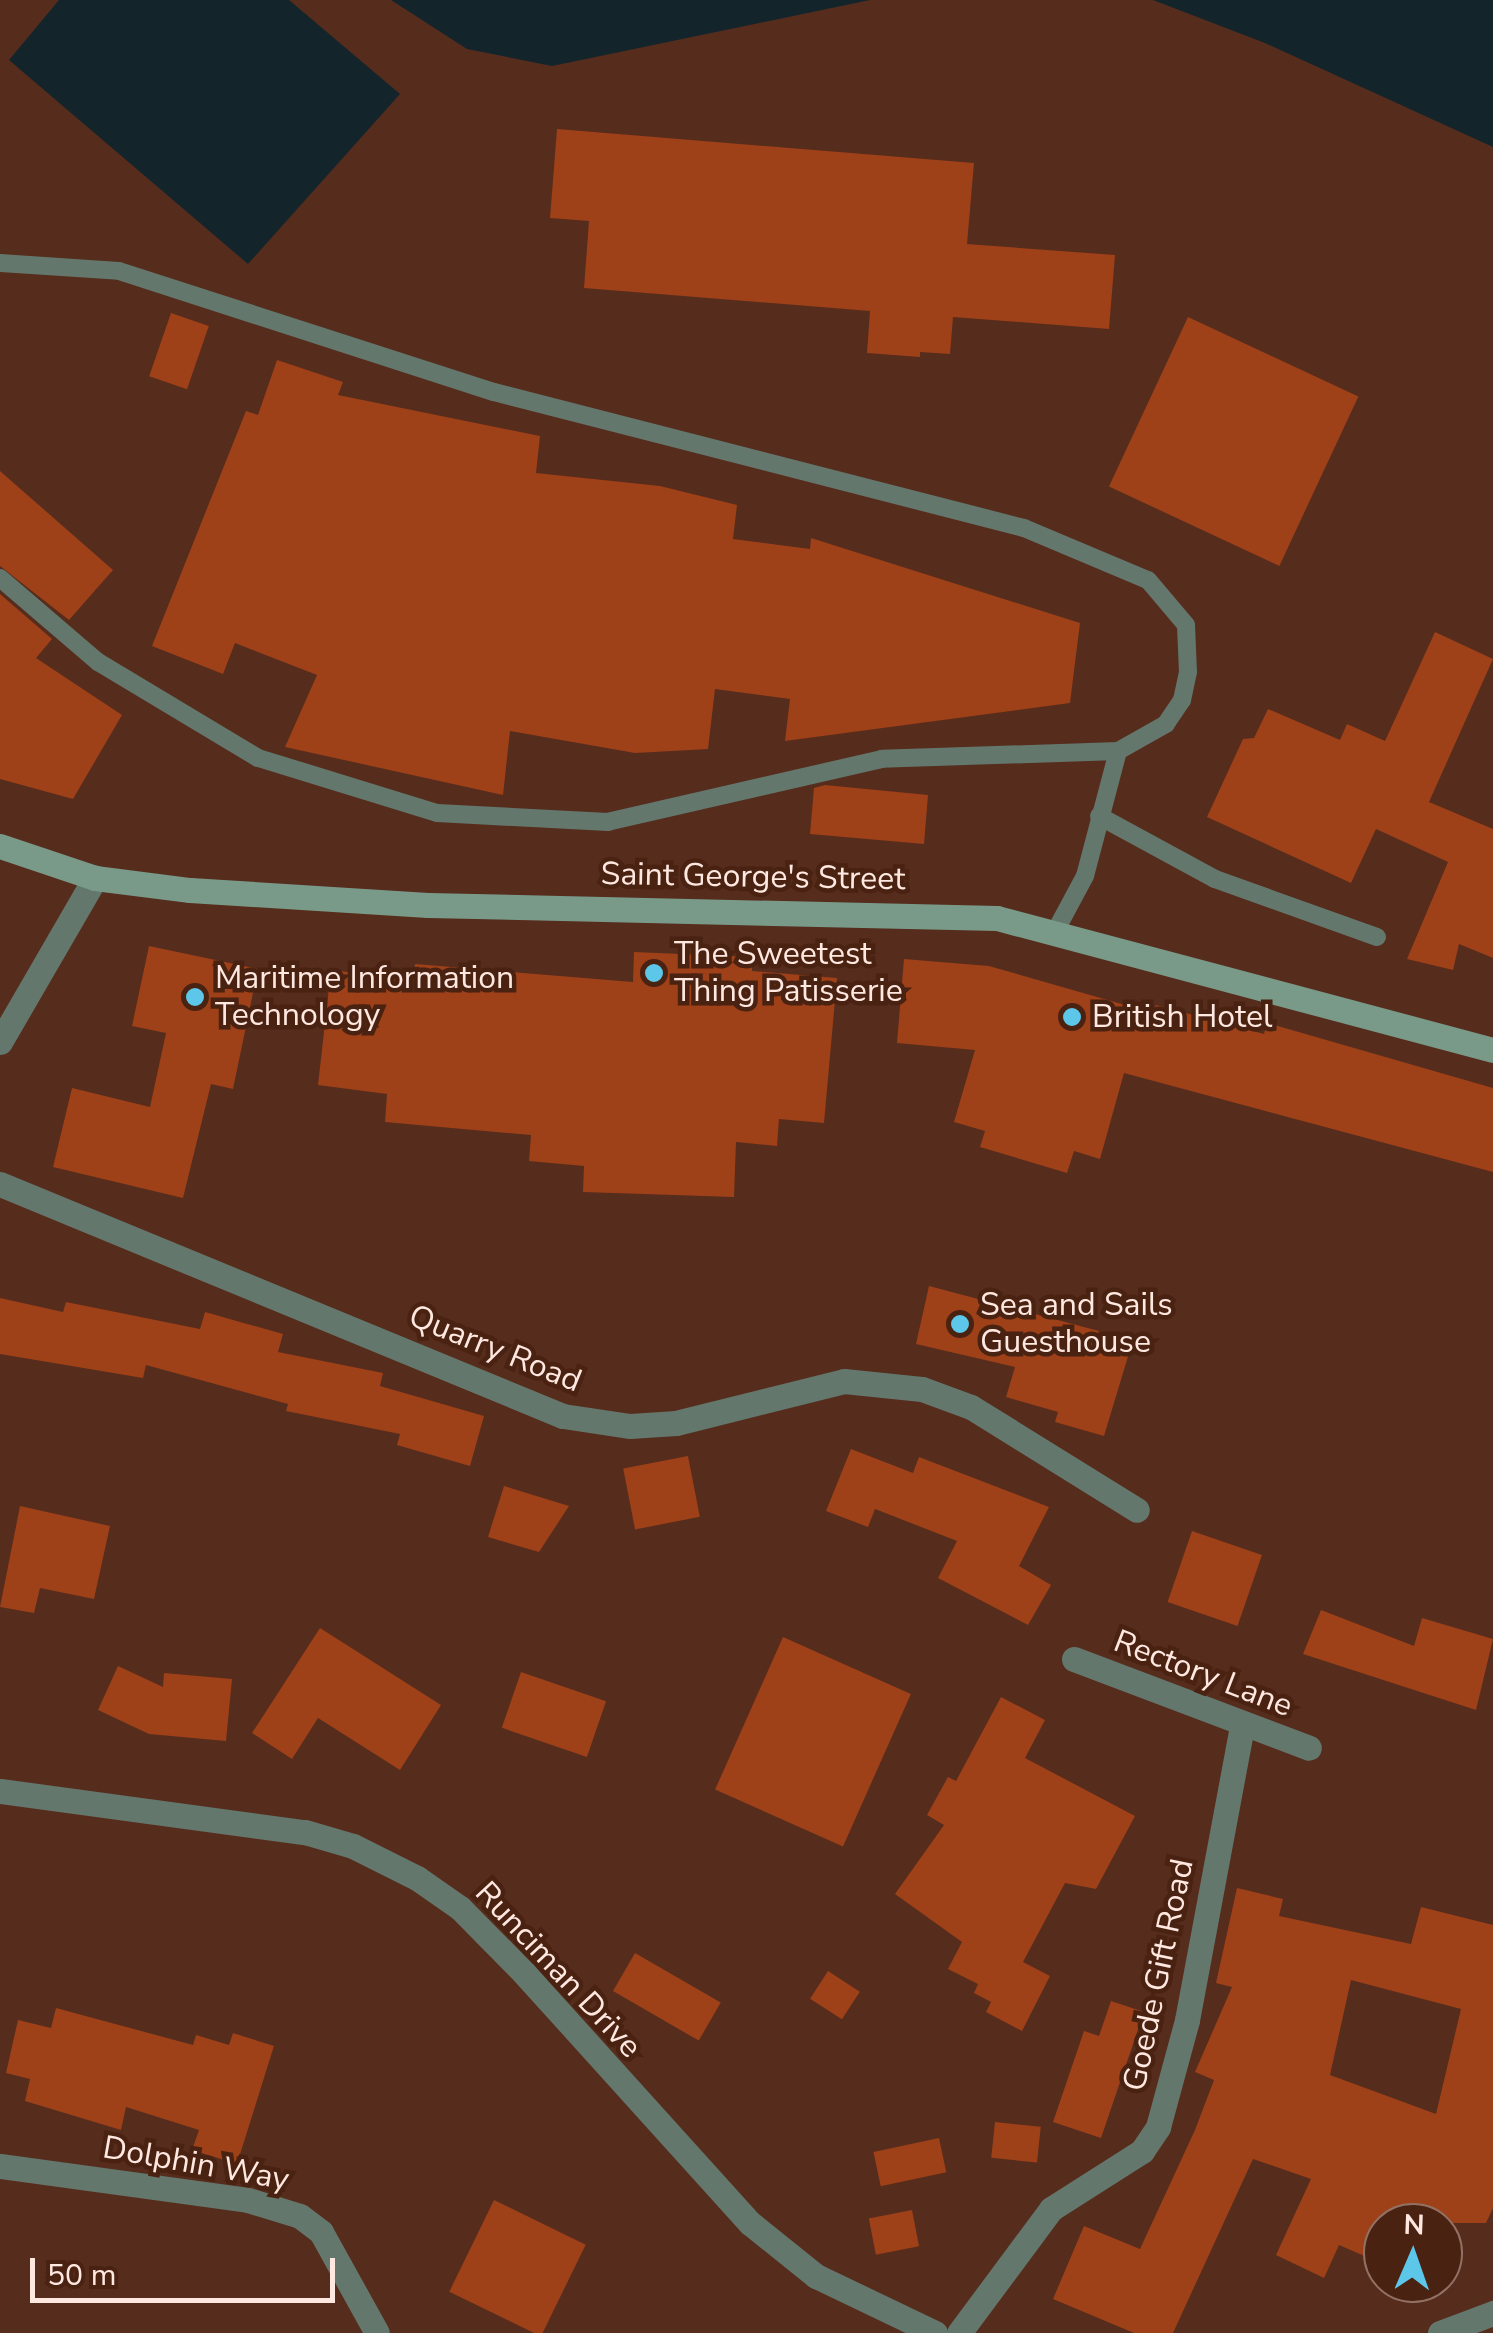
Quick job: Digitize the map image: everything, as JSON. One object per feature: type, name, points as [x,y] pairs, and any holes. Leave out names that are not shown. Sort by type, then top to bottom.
[{"type":"main road","name":"Saint George's Street","points":[[0,846],[95,878],[428,905],[952,913],[1056,930],[1493,1050]]},
{"type":"street","points":[[0,1042],[95,878]]},
{"type":"street","name":"Quarry Road","points":[[0,1184],[563,1416],[630,1426],[676,1424],[791,1390],[844,1381],[890,1384],[970,1407],[1137,1510]]},
{"type":"street","name":"Rectory Lane","points":[[1074,1659],[1242,1727],[1309,1748]]},
{"type":"street","name":"Goede Gift Road","points":[[960,2333],[1051,2209],[1142,2152],[1158,2127],[1188,2020],[1242,1727]]},
{"type":"street","name":"Runciman Drive","points":[[0,1791],[305,1832],[353,1846],[417,1878],[460,1908],[524,1972],[750,2224],[816,2276],[936,2333]]},
{"type":"street","name":"Dolphin Way","points":[[0,2166],[248,2200],[300,2216],[320,2232],[377,2333]]},
{"type":"street","points":[[1440,2333],[1493,2313]]},
{"type":"lane","points":[[0,264],[119,270],[494,392],[1024,528],[1148,580],[1186,625],[1188,672],[1182,700],[1166,724],[1118,751],[882,759],[608,822],[438,813],[258,758],[98,662],[0,578]]},
{"type":"lane","points":[[1056,930],[1085,876],[1118,751]]},
{"type":"lane","points":[[1100,816],[1215,879],[1377,937]]},
{"type":"water","points":[[59,0],[289,0],[400,94],[248,264],[9,60]]},
{"type":"water","points":[[391,0],[870,0],[552,66],[467,49]]},
{"type":"water","points":[[1153,0],[1493,0],[1493,147],[1265,43]]},
{"type":"building","points":[[557,129],[974,163],[967,244],[1115,255],[1109,329],[953,317],[950,354],[920,352],[920,357],[867,353],[870,311],[584,288],[589,221],[550,218]]},
{"type":"building","points":[[171,313],[209,326],[187,389],[149,376]]},
{"type":"building","points":[[1188,317],[1358,396],[1279,566],[1109,486]]},
{"type":"building","points":[[277,360],[343,382],[338,395],[540,436],[536,473],[660,486],[737,505],[733,539],[810,549],[811,538],[1080,623],[1070,703],[785,741],[790,699],[715,689],[708,749],[635,753],[510,731],[503,795],[285,747],[317,675],[235,643],[223,674],[152,646],[246,411],[258,415]]},
{"type":"building","points":[[0,471],[113,570],[69,620],[0,566]]},
{"type":"building","points":[[0,594],[52,639],[36,658],[122,715],[73,799],[0,779]]},
{"type":"building","points":[[1435,632],[1493,659],[1429,802],[1493,829],[1493,958],[1459,944],[1453,970],[1407,959],[1448,862],[1376,829],[1351,883],[1207,817],[1243,739],[1254,738],[1268,709],[1340,740],[1347,724],[1385,741]]},
{"type":"building","points":[[825,785],[928,795],[924,844],[810,834],[814,788]]},
{"type":"building","points":[[149,946],[258,969],[233,1089],[211,1084],[183,1198],[53,1167],[72,1088],[150,1107],[166,1033],[132,1026]]},
{"type":"building","points":[[634,952],[752,957],[752,971],[837,978],[824,1123],[779,1119],[777,1146],[736,1142],[734,1197],[583,1192],[584,1166],[529,1161],[531,1135],[385,1122],[387,1094],[318,1085],[331,970],[413,980],[415,964],[633,982]]},
{"type":"building","points":[[904,959],[989,966],[1153,1013],[1156,1005],[1264,1034],[1267,1023],[1493,1088],[1493,1172],[1124,1073],[1100,1159],[1074,1151],[1067,1173],[980,1147],[985,1131],[954,1122],[975,1050],[897,1043]]},
{"type":"building","points":[[929,1286],[1133,1340],[1104,1436],[1055,1422],[1058,1412],[1006,1397],[1015,1367],[916,1344]]},
{"type":"building","points":[[0,1298],[63,1312],[66,1302],[200,1329],[205,1312],[283,1334],[278,1352],[383,1373],[380,1386],[484,1416],[470,1466],[397,1445],[400,1434],[286,1411],[288,1404],[146,1365],[143,1378],[0,1354]]},
{"type":"building","points":[[851,1449],[913,1473],[919,1457],[1049,1507],[1019,1566],[1051,1585],[1028,1625],[938,1578],[957,1541],[875,1509],[868,1527],[826,1511]]},
{"type":"building","points":[[688,1456],[700,1517],[635,1529],[623,1469]]},
{"type":"building","points":[[504,1486],[569,1506],[539,1552],[488,1537]]},
{"type":"building","points":[[20,1506],[110,1526],[94,1599],[40,1588],[34,1613],[0,1607]]},
{"type":"building","points":[[1192,1531],[1262,1555],[1238,1626],[1168,1602]]},
{"type":"building","points":[[1321,1610],[1414,1646],[1422,1618],[1493,1639],[1476,1710],[1303,1654]]},
{"type":"building","points":[[320,1628],[441,1705],[400,1770],[318,1718],[292,1759],[252,1733]]},
{"type":"building","points":[[783,1637],[911,1694],[843,1847],[715,1790]]},
{"type":"building","points":[[118,1666],[163,1687],[164,1673],[232,1679],[226,1741],[149,1734],[98,1710]]},
{"type":"building","points":[[521,1672],[606,1701],[587,1757],[502,1728]]},
{"type":"building","points":[[1001,1697],[1045,1720],[1025,1758],[1135,1816],[1096,1889],[1065,1883],[1023,1962],[1050,1976],[1022,2031],[986,2012],[991,2002],[974,1993],[978,1984],[948,1969],[962,1942],[895,1894],[944,1825],[927,1815],[948,1777],[956,1781]]},
{"type":"building","points":[[1237,1888],[1283,1899],[1279,1916],[1411,1944],[1421,1907],[1493,1925],[1493,2208],[1486,2223],[1463,2223],[1463,2203],[1363,2203],[1363,2255],[1339,2245],[1324,2278],[1276,2255],[1311,2179],[1253,2159],[1173,2333],[1134,2333],[1053,2299],[1084,2226],[1140,2249],[1214,2080],[1195,2072],[1232,1987],[1216,1983]],"holes":[[[1351,1980],[1461,2009],[1436,2114],[1330,2075]]]},
{"type":"building","points":[[635,1953],[721,2002],[699,2041],[613,1991]]},
{"type":"building","points":[[828,1971],[860,1992],[842,2019],[810,1999]]},
{"type":"building","points":[[1111,2001],[1144,2012],[1101,2138],[1053,2122],[1084,2031],[1099,2036]]},
{"type":"building","points":[[56,2008],[193,2045],[196,2035],[229,2045],[233,2033],[274,2046],[237,2164],[192,2150],[199,2130],[126,2107],[121,2130],[25,2101],[30,2079],[6,2073],[18,2020],[51,2028]]},
{"type":"building","points":[[995,2122],[1041,2127],[1037,2163],[991,2158]]},
{"type":"building","points":[[939,2138],[946,2172],[881,2186],[873,2152]]},
{"type":"building","points":[[494,2200],[586,2245],[543,2333],[534,2333],[449,2292]]},
{"type":"building","points":[[912,2210],[919,2246],[876,2255],[869,2218]]},
{"type":"place","name":"The Sweetest Thing Patisserie","points":[[654,973]]},
{"type":"place","name":"Maritime Information Technology","points":[[195,997]]},
{"type":"place","name":"British Hotel","points":[[1072,1017]]},
{"type":"place","name":"Sea and Sails Guesthouse","points":[[960,1324]]}]
